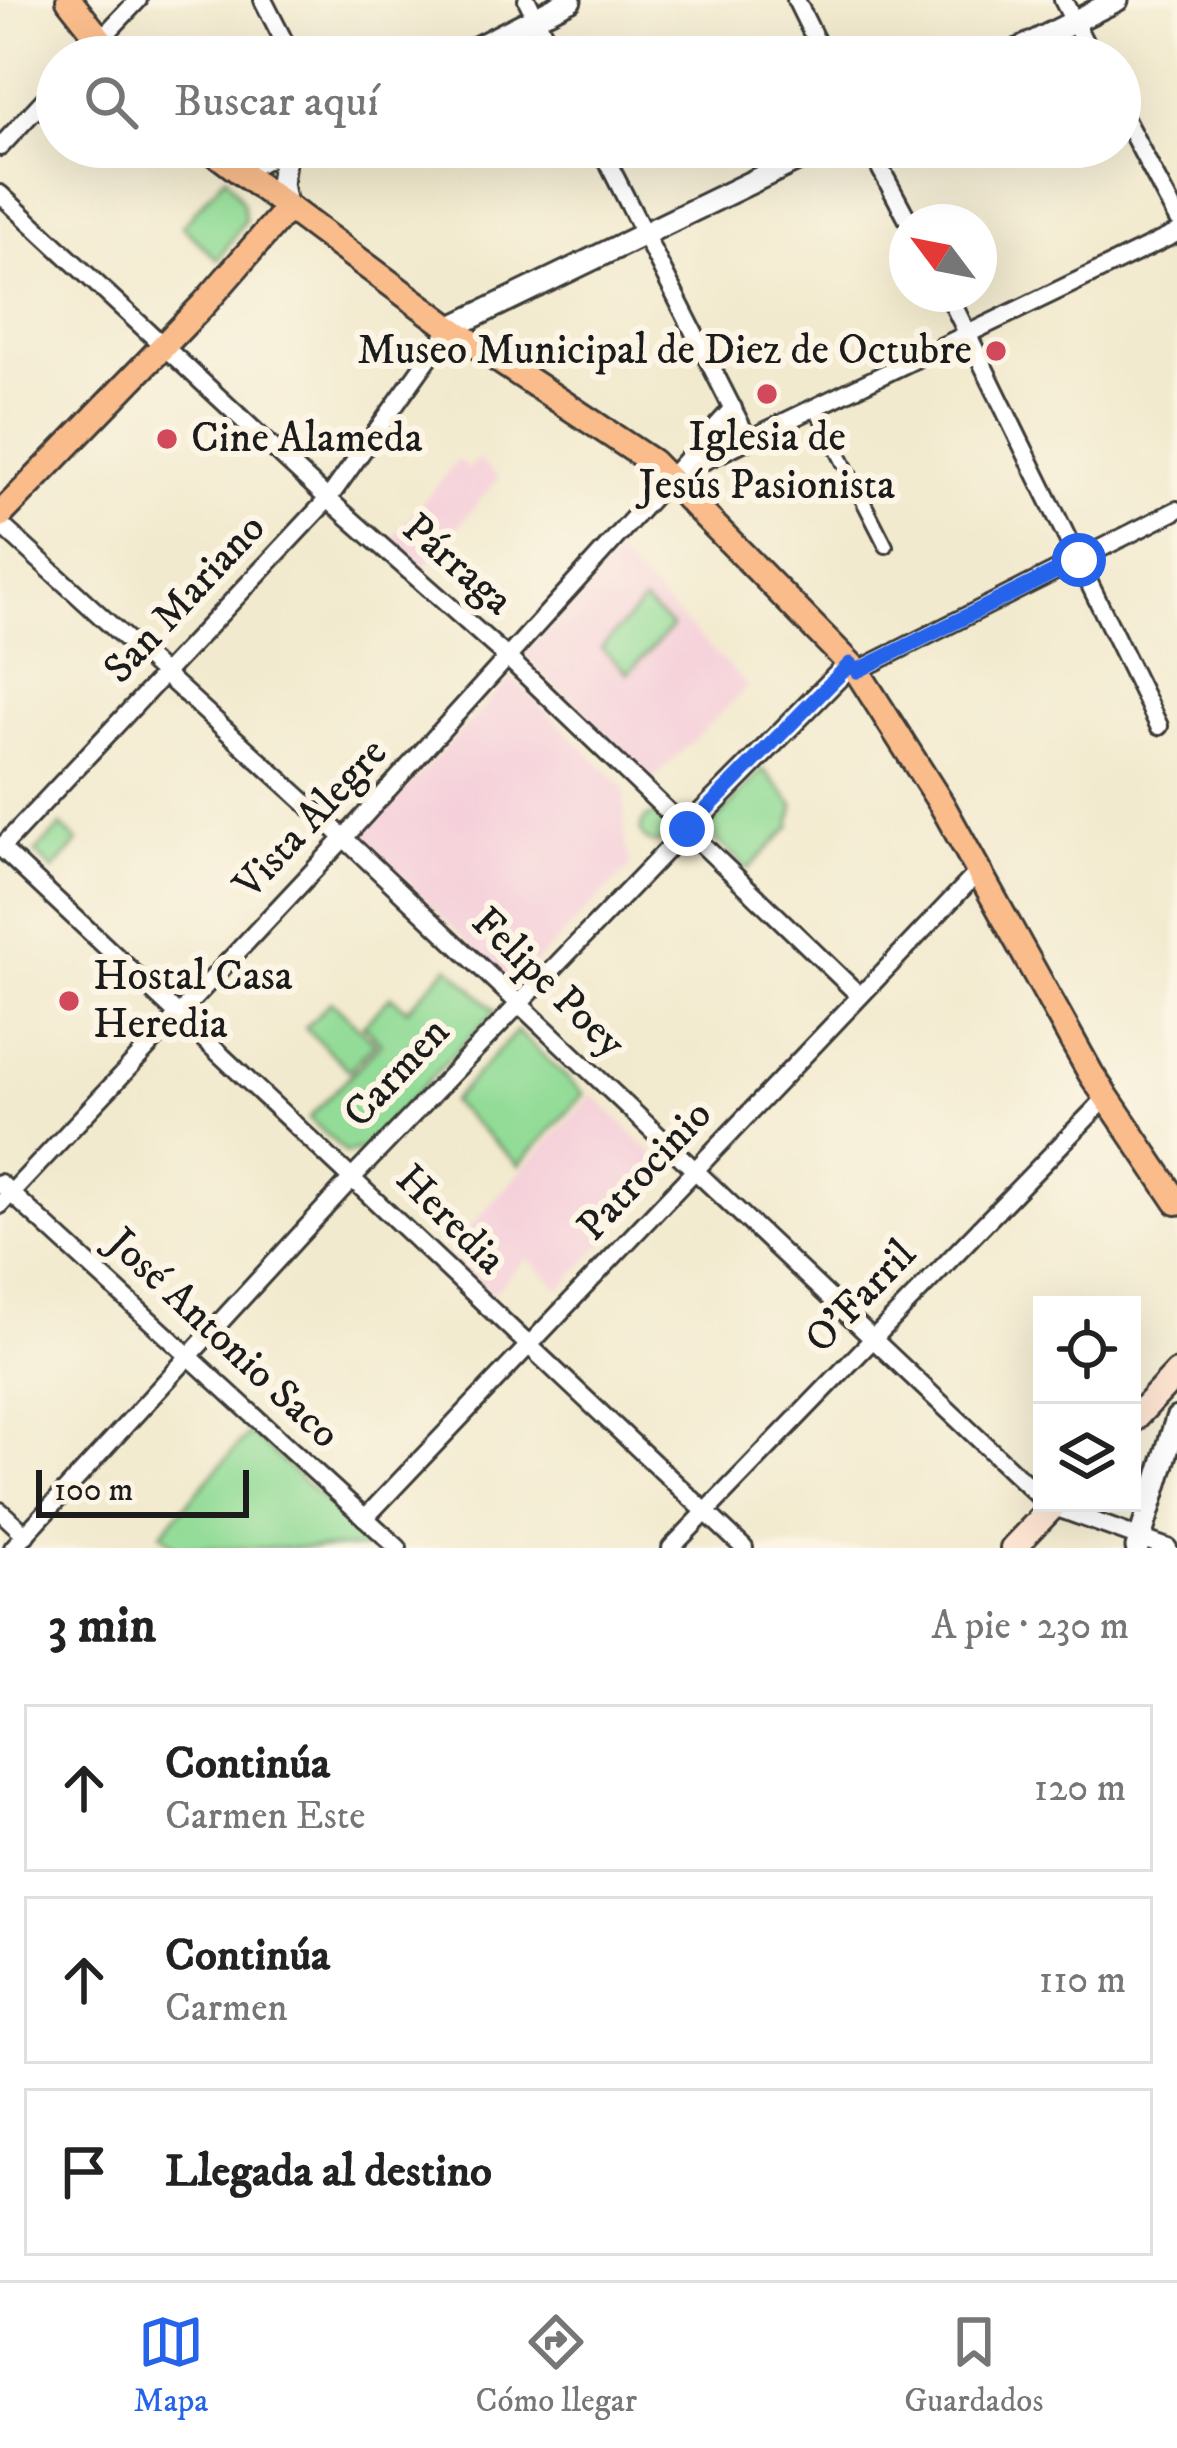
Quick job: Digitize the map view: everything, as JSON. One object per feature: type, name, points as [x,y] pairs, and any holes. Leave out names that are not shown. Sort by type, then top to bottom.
[{"type":"main road","points":[[69,0],[90,36]]},
{"type":"main road","points":[[235,168],[450,328],[597,421],[669,477],[854,668],[901,734],[1106,1098],[1177,1202]]},
{"type":"main road","points":[[247,177],[259,217],[247,256]]},
{"type":"main road","points":[[0,520],[286,210]]},
{"type":"main road","points":[[1141,1411],[1177,1373]]},
{"type":"main road","points":[[1013,1548],[1042,1512]]},
{"type":"street","points":[[110,36],[138,0]]},
{"type":"street","points":[[263,0],[281,36]]},
{"type":"street","points":[[490,36],[531,9],[570,0]]},
{"type":"street","points":[[796,0],[814,36]]},
{"type":"street","points":[[1063,0],[1081,36]]},
{"type":"street","points":[[1045,36],[1117,0]]},
{"type":"street","points":[[531,9],[544,36]]},
{"type":"street","points":[[0,148],[36,109]]},
{"type":"street","points":[[1141,150],[1177,218]]},
{"type":"street","points":[[247,177],[258,168]]},
{"type":"street","points":[[282,168],[280,184],[286,210]]},
{"type":"street","points":[[610,168],[749,441]]},
{"type":"street","points":[[450,328],[781,168]]},
{"type":"street","points":[[880,168],[899,204]]},
{"type":"street","name":"Párraga","points":[[0,194],[328,500],[508,658],[860,996]]},
{"type":"street","points":[[669,477],[1177,233]]},
{"type":"street","points":[[957,312],[1159,726]]},
{"type":"street","name":"San Mariano","points":[[0,848],[328,500],[450,328]]},
{"type":"street","name":"Vista Alegre","points":[[4,1194],[344,838],[733,408]]},
{"type":"street","points":[[816,410],[886,546]]},
{"type":"street","points":[[854,668],[1177,510]]},
{"type":"street","name":"Felipe Poey","points":[[0,520],[1033,1488]]},
{"type":"street","name":"Carmen","points":[[20,1541],[517,1003],[854,668]]},
{"type":"street","name":"Heredia","points":[[0,848],[354,1176],[529,1348],[744,1548]]},
{"type":"street","name":"Patrocinio","points":[[365,1518],[979,872]]},
{"type":"street","name":"O'Farril","points":[[670,1548],[1106,1098]]},
{"type":"street","name":"José Antonio Saco","points":[[4,1194],[392,1546]]},
{"type":"street","points":[[1138,1544],[1177,1418]]},
{"type":"street","points":[[0,1510],[20,1541]]},
{"type":"street","points":[[1069,1512],[1138,1544],[1168,1548]]},
{"type":"shaded area","points":[[477,459],[499,478],[424,567],[391,540],[458,460],[469,469]]},
{"type":"shaded area","points":[[615,553],[748,686],[652,781],[524,656]]},
{"type":"shaded area","points":[[512,677],[625,789],[625,843],[631,866],[512,986],[361,837]]},
{"type":"shaded area","points":[[593,1094],[671,1172],[560,1289],[527,1258],[492,1294],[447,1251]]},
{"type":"green space","points":[[226,176],[243,203],[245,220],[218,260],[182,226]]},
{"type":"green space","points":[[644,602],[672,627],[628,673],[601,648]]},
{"type":"green space","points":[[763,769],[794,805],[790,827],[748,869],[707,831]]},
{"type":"green space","points":[[655,815],[665,819],[669,829],[665,839],[655,843],[645,839],[641,829],[645,819]]},
{"type":"green space","points":[[61,826],[78,842],[53,870],[35,853]]},
{"type":"green space","points":[[449,966],[495,1011],[363,1149],[346,1153],[309,1118],[381,1043],[363,1025],[391,996],[407,1010]]},
{"type":"green space","points":[[331,1001],[375,1043],[349,1070],[305,1028]]},
{"type":"green space","points":[[517,1031],[584,1094],[519,1165],[451,1102]]},
{"type":"green space","points":[[250,1432],[375,1548],[177,1548],[161,1533]]},
{"type":"place","name":"Museo Municipal de Diez de Octubre","points":[[996,351]]},
{"type":"place","name":"Iglesia de Jesús Pasionista","points":[[767,394]]},
{"type":"place","name":"Cine Alameda","points":[[167,439]]},
{"type":"place","name":"Hostal Casa Heredia","points":[[69,1001]]},
{"type":"route","points":[[687,829],[850,664],[857,671],[1079,560]]}]
